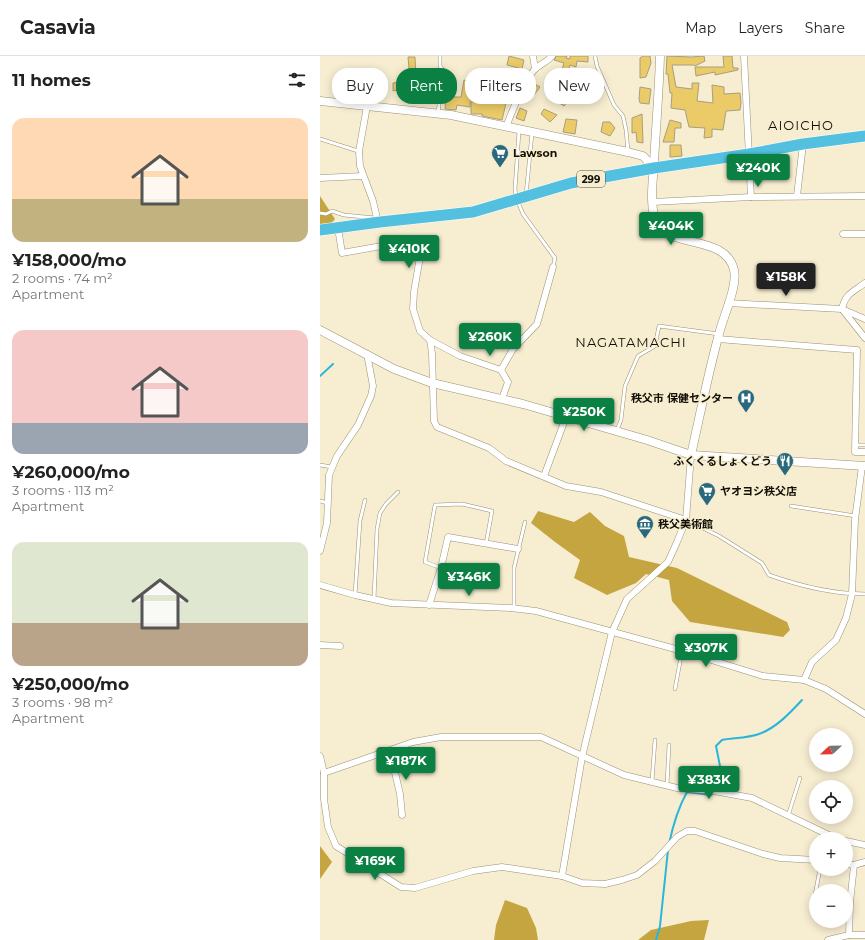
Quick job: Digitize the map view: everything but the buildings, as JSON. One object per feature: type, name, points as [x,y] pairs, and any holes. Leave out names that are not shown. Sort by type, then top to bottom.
[{"type":"highway","name":"299","points":[[320,230],[378,220],[467,213],[571,183],[803,144],[865,136]]},
{"type":"street","points":[[533,56],[535,68]]},
{"type":"street","points":[[536,68],[548,61],[552,56]]},
{"type":"street","points":[[562,876],[582,757],[612,632],[627,599],[668,562],[686,520],[691,455],[718,337],[735,282],[734,270],[730,261],[722,253],[710,246],[678,238],[662,230],[654,217],[652,202],[660,56]]},
{"type":"street","points":[[744,56],[751,197]]},
{"type":"street","points":[[320,101],[438,113],[628,152],[643,156],[654,168]]},
{"type":"street","points":[[506,128],[515,104]]},
{"type":"street","points":[[367,106],[359,151],[360,166],[378,220]]},
{"type":"street","points":[[797,196],[803,144]]},
{"type":"street","points":[[320,178],[364,176]]},
{"type":"street","points":[[652,202],[751,197],[865,196]]},
{"type":"street","points":[[338,228],[342,253],[393,244],[417,247],[421,251],[414,292],[413,309],[420,331],[430,340],[460,356],[501,370],[508,382],[502,399]]},
{"type":"street","points":[[843,234],[865,234]]},
{"type":"street","points":[[501,370],[513,349],[537,324],[553,267]]},
{"type":"street","points":[[842,309],[844,300],[848,295],[865,283]]},
{"type":"street","points":[[728,303],[842,309],[865,319]]},
{"type":"street","points":[[842,309],[865,338]]},
{"type":"street","points":[[320,330],[394,369],[432,383],[502,399],[566,416],[691,455],[864,466],[856,516],[852,594],[846,618],[836,640],[812,662],[804,680]]},
{"type":"street","points":[[718,337],[857,350],[857,387],[854,418],[855,452],[865,452]]},
{"type":"street","points":[[430,340],[432,353],[434,421],[437,427],[489,448],[506,461],[566,486],[601,492],[686,520]]},
{"type":"street","points":[[320,551],[327,523],[329,475],[337,456],[358,425],[371,396],[373,386],[367,354]]},
{"type":"street","points":[[857,387],[865,387]]},
{"type":"street","points":[[544,476],[566,416]]},
{"type":"street","points":[[429,605],[441,568],[448,537],[518,549]]},
{"type":"street","points":[[320,585],[374,600],[391,603],[514,608],[536,611],[682,651],[763,676],[804,680],[826,689],[865,714]]},
{"type":"street","points":[[320,645],[340,646]]},
{"type":"street","points":[[324,773],[414,742],[441,736],[542,737],[582,757],[624,774],[677,788],[714,791],[752,798],[822,832]]},
{"type":"street","points":[[390,751],[400,794],[402,815]]},
{"type":"street","points":[[320,756],[324,773],[324,799],[328,827],[336,846],[401,887],[415,888],[473,870],[502,867],[562,876],[582,883],[606,884],[637,875],[655,861],[677,837],[687,831],[695,831],[763,854],[780,858],[809,860]]},
{"type":"street","points":[[853,842],[865,845]]},
{"type":"street","points":[[849,935],[850,903],[854,865],[865,862]]},
{"type":"street","points":[[828,940],[849,935],[865,935]]},
{"type":"lane","points":[[438,113],[443,70],[440,66],[440,56]]},
{"type":"lane","points":[[595,56],[597,66],[614,105],[623,116],[628,152]]},
{"type":"lane","points":[[519,130],[515,189],[521,197]]},
{"type":"lane","points":[[532,133],[521,197],[523,214],[554,258],[553,267]]},
{"type":"lane","points":[[320,139],[359,151]]},
{"type":"lane","points":[[320,213],[326,214],[332,211],[344,215],[378,220]]},
{"type":"lane","points":[[616,431],[622,420],[625,386],[638,356],[655,346],[659,326],[718,337]]},
{"type":"lane","points":[[855,445],[865,446]]},
{"type":"lane","points":[[320,465],[332,467]]},
{"type":"lane","points":[[374,600],[377,529],[380,513],[386,504],[398,492]]},
{"type":"lane","points":[[355,595],[360,521],[365,500]]},
{"type":"lane","points":[[320,501],[328,503]]},
{"type":"lane","points":[[441,568],[425,562],[435,505],[462,504],[492,511],[486,544]]},
{"type":"lane","points":[[791,506],[856,516]]},
{"type":"lane","points":[[686,520],[719,536],[762,564],[769,575],[812,588],[852,594],[865,594]]},
{"type":"lane","points":[[514,608],[514,568],[525,522]]},
{"type":"lane","points":[[675,690],[682,651]]},
{"type":"lane","points":[[652,781],[655,740]]},
{"type":"lane","points":[[667,785],[669,744]]},
{"type":"lane","points":[[788,816],[800,778]]},
{"type":"shaded area","points":[[320,196],[335,219],[320,236]]},
{"type":"shaded area","points":[[538,511],[574,522],[590,512],[605,526],[624,536],[629,557],[677,568],[787,622],[790,630],[783,637],[690,622],[672,601],[669,580],[646,574],[636,583],[607,595],[574,578],[580,560],[531,523]]},
{"type":"shaded area","points":[[320,846],[332,862],[320,879]]},
{"type":"shaded area","points":[[505,900],[527,908],[536,928],[538,940],[494,940],[496,925]]},
{"type":"shaded area","points":[[709,920],[704,940],[638,940],[651,930],[691,921]]},
{"type":"waterway","points":[[320,376],[333,364]]},
{"type":"waterway","points":[[669,844],[676,817],[687,792],[711,795],[718,785],[720,766],[716,746],[722,740],[759,734],[771,728],[782,720],[802,700]]},
{"type":"waterway","points":[[656,940],[660,926],[668,850]]},
{"type":"place","name":"Lawson","points":[[500,168]]},
{"type":"place","name":"秩父市 保健センター","points":[[746,413]]},
{"type":"place","name":"ふくくるしょくどう","points":[[785,476]]},
{"type":"place","name":"ヤオヨシ秩父店","points":[[707,506]]},
{"type":"place","name":"秩父美術館","points":[[645,539]]},
{"type":"district","name":"AIOICHO","points":[[801,125]]},
{"type":"district","name":"NAGATAMACHI","points":[[631,342]]}]
